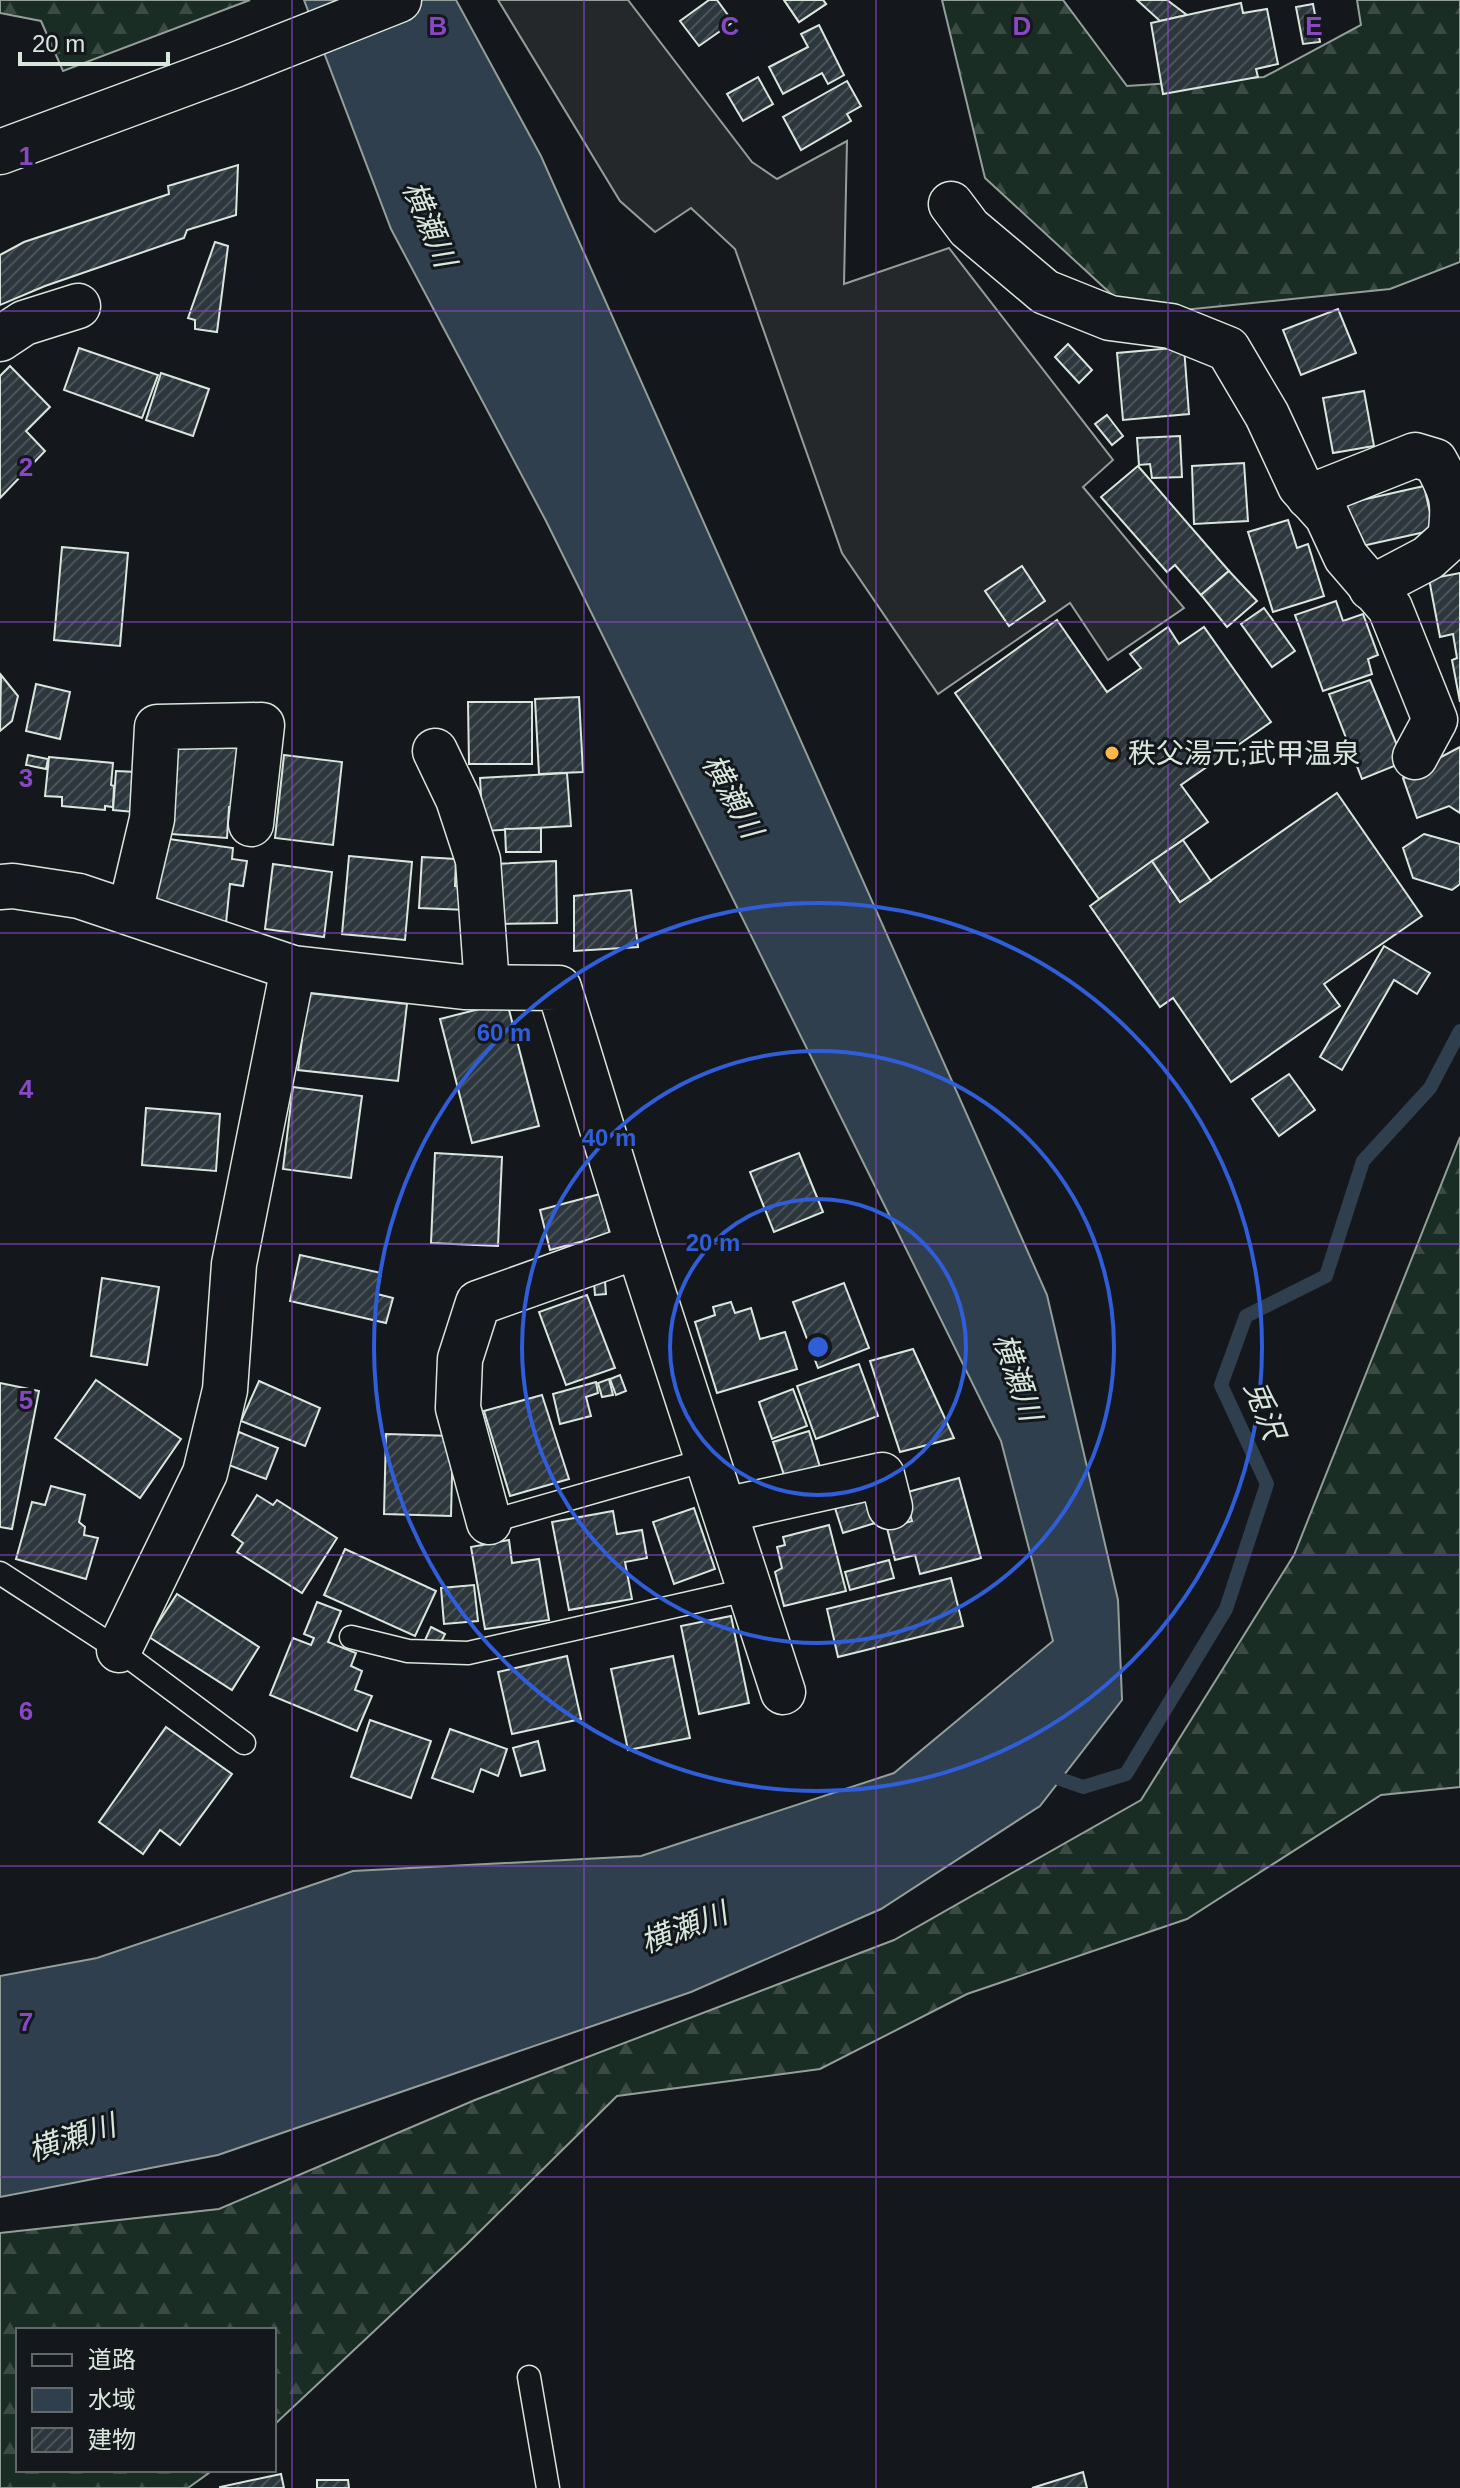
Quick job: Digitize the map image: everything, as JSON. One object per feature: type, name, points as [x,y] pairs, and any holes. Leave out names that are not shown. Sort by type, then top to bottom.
[{"type":"street","points":[[0,152],[399,0]]},
{"type":"street","points":[[951,204],[969,228],[1045,292],[1110,318],[1171,326],[1228,349],[1267,415],[1300,486],[1327,516],[1346,557],[1390,608],[1435,720],[1415,757]]},
{"type":"street","points":[[0,339],[24,323],[78,306]]},
{"type":"street","points":[[1309,497],[1415,455],[1435,461],[1451,489],[1453,517],[1450,538],[1428,558],[1371,588]]},
{"type":"street","points":[[130,912],[152,819],[157,727],[262,725],[251,824]]},
{"type":"street","points":[[435,751],[458,799],[478,860],[487,986]]},
{"type":"street","points":[[0,887],[13,886],[79,896],[293,968],[464,987],[559,988],[638,1246],[783,1692]]},
{"type":"street","points":[[119,1650],[205,1473],[225,1390],[234,1264],[293,968]]},
{"type":"street","points":[[489,1522],[458,1408],[460,1359],[478,1303],[638,1246]]},
{"type":"street","points":[[725,1510],[882,1475],[890,1507]]},
{"type":"lane","points":[[489,1522],[709,1459]]},
{"type":"lane","points":[[0,1573],[119,1650],[244,1743]]},
{"type":"lane","points":[[351,1637],[408,1651],[468,1653],[751,1589]]},
{"type":"lane","points":[[529,2377],[548,2488]]},
{"type":"green space","points":[[0,0],[250,0],[63,71],[41,21],[0,13]]},
{"type":"green space","points":[[942,0],[1063,0],[1127,86],[1264,77],[1361,25],[1357,0],[1460,0],[1460,262],[1390,289],[1134,315],[985,178]]},
{"type":"green space","points":[[1460,1137],[1460,1787],[1381,1795],[1187,1919],[967,1994],[820,2069],[617,2096],[466,2245],[276,2423],[276,2328],[16,2328],[16,2472],[210,2472],[188,2488],[0,2488],[0,2233],[219,2209],[475,2100],[894,1940],[1141,1800],[1294,1555]]},
{"type":"shaded area","points":[[498,0],[628,0],[752,162],[777,179],[847,141],[844,284],[949,248],[1113,460],[1083,487],[1184,608],[1108,660],[1070,603],[938,694],[842,553],[735,249],[691,208],[655,232],[620,201]]},
{"type":"water","name":"横瀬川","points":[[304,0],[456,0],[541,156],[1047,1295],[1118,1600],[1122,1700],[1040,1806],[881,1909],[691,1992],[218,2155],[0,2197],[0,1976],[97,1958],[353,1871],[641,1856],[894,1773],[1053,1641],[1001,1441],[546,521],[391,229]]},
{"type":"building","points":[[709,0],[717,0],[733,22],[699,46],[680,21]]},
{"type":"building","points":[[784,0],[823,0],[826,4],[799,22]]},
{"type":"building","points":[[784,0],[823,0],[826,4],[799,22]]},
{"type":"building","points":[[1137,0],[1167,0],[1187,15],[1160,21]]},
{"type":"building","points":[[1241,3],[1243,13],[1267,9],[1278,64],[1256,69],[1258,77],[1163,94],[1151,23]]},
{"type":"building","points":[[1313,4],[1320,42],[1303,44],[1296,7]]},
{"type":"building","points":[[819,25],[844,75],[828,84],[822,73],[783,94],[769,67],[808,47],[801,34]]},
{"type":"building","points":[[758,77],[773,104],[743,121],[727,94]]},
{"type":"building","points":[[847,81],[861,106],[847,114],[851,121],[801,150],[783,117]]},
{"type":"building","points":[[238,165],[236,215],[187,230],[184,238],[45,286],[0,305],[0,255],[24,242],[169,194],[168,186]]},
{"type":"building","points":[[215,242],[228,246],[217,332],[195,329],[195,320],[188,318]]},
{"type":"building","points":[[1338,309],[1356,353],[1301,375],[1283,330]]},
{"type":"building","points":[[1068,344],[1092,370],[1079,383],[1055,357]]},
{"type":"building","points":[[1184,347],[1189,414],[1123,420],[1117,353]]},
{"type":"building","points":[[79,348],[158,375],[142,418],[64,390]]},
{"type":"building","points":[[10,366],[50,407],[26,431],[45,451],[0,498],[0,376]]},
{"type":"building","points":[[161,373],[209,389],[193,436],[146,420]]},
{"type":"building","points":[[1364,391],[1374,446],[1333,453],[1323,398]]},
{"type":"building","points":[[1107,415],[1123,436],[1112,445],[1095,424]]},
{"type":"building","points":[[1180,436],[1182,477],[1152,478],[1150,464],[1139,465],[1137,438]]},
{"type":"building","points":[[1244,463],[1248,521],[1194,524],[1192,466]]},
{"type":"building","points":[[1138,466],[1229,571],[1201,595],[1175,565],[1167,572],[1101,497]]},
{"type":"building","points":[[1424,486],[1434,530],[1353,548],[1344,504]]},
{"type":"building","points":[[1288,520],[1297,548],[1308,544],[1324,596],[1273,612],[1248,532]]},
{"type":"building","points":[[62,547],[128,553],[120,646],[54,640]]},
{"type":"building","points":[[1022,566],[1045,601],[1009,626],[985,591]]},
{"type":"building","points":[[1229,571],[1257,601],[1227,627],[1201,595]]},
{"type":"building","points":[[1460,573],[1460,702],[1452,660],[1457,658],[1453,634],[1440,637],[1429,579]]},
{"type":"building","points":[[1336,601],[1343,621],[1363,614],[1378,655],[1368,659],[1372,674],[1323,691],[1295,615]]},
{"type":"building","points":[[1264,608],[1295,651],[1272,667],[1241,624]]},
{"type":"building","name":"秩父湯元;武甲温泉","points":[[1057,620],[1107,692],[1141,668],[1130,654],[1168,627],[1179,644],[1204,627],[1271,722],[1181,785],[1208,822],[1099,899],[955,693]]},
{"type":"building","points":[[1,675],[18,696],[12,721],[0,731]]},
{"type":"building","points":[[1370,680],[1404,762],[1362,779],[1329,694]]},
{"type":"building","points":[[36,684],[70,692],[60,739],[26,731]]},
{"type":"building","points":[[579,697],[583,772],[539,774],[535,699]]},
{"type":"building","points":[[468,702],[532,702],[532,764],[469,764]]},
{"type":"building","points":[[166,743],[240,747],[237,807],[229,807],[227,838],[157,833]]},
{"type":"building","points":[[1460,747],[1460,813],[1449,806],[1417,818],[1403,778],[1432,768],[1428,764]]},
{"type":"building","points":[[28,755],[48,759],[46,769],[26,765]]},
{"type":"building","points":[[284,755],[342,762],[333,845],[275,838]]},
{"type":"building","points":[[49,757],[113,763],[113,807],[105,806],[105,810],[62,806],[62,797],[45,796]]},
{"type":"building","points":[[116,771],[137,772],[134,812],[113,810]]},
{"type":"building","points":[[567,773],[571,826],[483,831],[480,778]]},
{"type":"building","points":[[1337,793],[1422,916],[1324,984],[1340,1006],[1231,1082],[1173,998],[1160,1007],[1090,906],[1152,861],[1180,902]]},
{"type":"building","points":[[541,828],[541,852],[506,852],[505,829]]},
{"type":"building","points":[[1424,834],[1460,844],[1460,884],[1452,890],[1413,878],[1403,848]]},
{"type":"building","points":[[155,837],[233,848],[232,859],[247,861],[243,886],[230,884],[226,923],[146,912]]},
{"type":"building","points":[[1183,840],[1211,881],[1180,902],[1152,861]]},
{"type":"building","points":[[349,856],[412,862],[405,940],[342,934]]},
{"type":"building","points":[[422,857],[456,859],[455,886],[468,887],[467,910],[419,908]]},
{"type":"building","points":[[556,861],[557,923],[498,924],[493,864]]},
{"type":"building","points":[[273,864],[332,872],[324,937],[265,929]]},
{"type":"building","points":[[631,890],[638,947],[574,951],[574,896]]},
{"type":"building","points":[[1384,946],[1430,973],[1417,994],[1394,980],[1342,1070],[1320,1057]]},
{"type":"building","points":[[308,993],[407,1004],[398,1081],[298,1070]]},
{"type":"building","points":[[507,1002],[539,1126],[472,1143],[440,1019]]},
{"type":"building","points":[[1289,1074],[1315,1110],[1279,1136],[1252,1099]]},
{"type":"building","points":[[293,1087],[362,1096],[351,1178],[283,1169]]},
{"type":"building","points":[[146,1108],[220,1114],[216,1171],[142,1165]]},
{"type":"building","points":[[435,1153],[502,1157],[498,1246],[431,1243]]},
{"type":"building","points":[[799,1153],[823,1212],[774,1232],[750,1172]]},
{"type":"building","points":[[600,1194],[610,1234],[550,1250],[540,1210]]},
{"type":"building","points":[[300,1255],[381,1273],[377,1294],[393,1298],[386,1323],[290,1301]]},
{"type":"building","points":[[102,1278],[159,1287],[147,1365],[91,1356]]},
{"type":"building","points":[[605,1281],[606,1294],[595,1295],[594,1283]]},
{"type":"building","points":[[844,1283],[869,1348],[818,1368],[793,1302]]},
{"type":"building","points":[[587,1295],[615,1368],[566,1385],[539,1312]]},
{"type":"building","points":[[731,1302],[735,1313],[751,1308],[760,1339],[785,1332],[797,1369],[717,1393],[695,1322],[715,1315],[713,1307]]},
{"type":"building","points":[[913,1349],[954,1438],[900,1452],[870,1361]]},
{"type":"building","points":[[859,1364],[878,1416],[816,1439],[797,1386]]},
{"type":"building","points":[[620,1375],[626,1391],[616,1395],[610,1379]]},
{"type":"building","points":[[609,1379],[613,1395],[602,1397],[598,1383]]},
{"type":"building","points":[[96,1380],[181,1439],[140,1498],[55,1438]]},
{"type":"building","points":[[259,1381],[320,1408],[305,1446],[241,1421]]},
{"type":"building","points":[[596,1382],[598,1393],[586,1397],[591,1416],[560,1424],[553,1394]]},
{"type":"building","points":[[0,1383],[39,1391],[12,1529],[0,1527]]},
{"type":"building","points":[[793,1389],[807,1426],[772,1439],[759,1402]]},
{"type":"building","points":[[542,1395],[569,1479],[510,1496],[484,1411]]},
{"type":"building","points":[[809,1431],[820,1467],[785,1478],[773,1442]]},
{"type":"building","points":[[239,1432],[278,1448],[266,1479],[226,1464]]},
{"type":"building","points":[[386,1434],[453,1436],[451,1516],[384,1514]]},
{"type":"building","points":[[959,1478],[981,1558],[920,1574],[915,1555],[895,1560],[887,1528],[912,1521],[904,1493]]},
{"type":"building","points":[[51,1486],[85,1495],[79,1522],[85,1527],[84,1535],[98,1538],[86,1579],[16,1559],[32,1502],[45,1505]]},
{"type":"building","points":[[257,1495],[273,1505],[277,1500],[337,1538],[302,1593],[237,1552],[243,1543],[232,1535]]},
{"type":"building","points":[[866,1495],[875,1523],[843,1533],[834,1505]]},
{"type":"building","points":[[694,1508],[715,1569],[674,1584],[653,1522]]},
{"type":"building","points":[[613,1511],[617,1534],[642,1530],[647,1558],[625,1562],[632,1599],[569,1610],[552,1522]]},
{"type":"building","points":[[829,1525],[846,1591],[784,1606],[775,1572],[782,1568],[777,1547],[785,1545],[783,1537]]},
{"type":"building","points":[[509,1540],[512,1563],[539,1559],[549,1620],[485,1629],[471,1547]]},
{"type":"building","points":[[345,1549],[436,1591],[415,1636],[324,1595]]},
{"type":"building","points":[[889,1560],[894,1578],[850,1590],[845,1572]]},
{"type":"building","points":[[951,1578],[963,1626],[838,1657],[827,1609]]},
{"type":"building","points":[[474,1585],[478,1621],[444,1624],[441,1588]]},
{"type":"building","points":[[177,1594],[259,1647],[232,1690],[149,1637]]},
{"type":"building","points":[[317,1602],[341,1611],[328,1642],[356,1653],[351,1666],[362,1671],[355,1690],[372,1696],[357,1731],[270,1695],[293,1638],[311,1645],[314,1638],[304,1634]]},
{"type":"building","points":[[731,1616],[749,1703],[699,1714],[681,1626]]},
{"type":"building","points":[[431,1627],[445,1634],[438,1648],[425,1640]]},
{"type":"building","points":[[567,1656],[581,1719],[512,1734],[498,1672]]},
{"type":"building","points":[[673,1656],[690,1738],[628,1750],[611,1669]]},
{"type":"building","points":[[370,1720],[431,1741],[411,1798],[351,1777]]},
{"type":"building","points":[[166,1727],[232,1774],[180,1845],[160,1830],[143,1854],[99,1822]]},
{"type":"building","points":[[450,1729],[507,1749],[498,1776],[481,1769],[473,1792],[432,1778]]},
{"type":"building","points":[[538,1741],[545,1770],[521,1776],[513,1748]]},
{"type":"building","points":[[1083,2472],[1087,2488],[1032,2488]]},
{"type":"building","points":[[281,2474],[284,2488],[220,2488],[220,2487]]},
{"type":"building","points":[[317,2480],[348,2480],[349,2488],[317,2488]]},
{"type":"waterway","name":"兎沢","points":[[1046,1774],[1083,1787],[1126,1774],[1226,1609],[1267,1484],[1221,1385],[1246,1316],[1326,1276],[1363,1161],[1430,1088],[1460,1031]]},
{"type":"place","name":"秩父湯元;武甲温泉","points":[[1112,753]]}]
